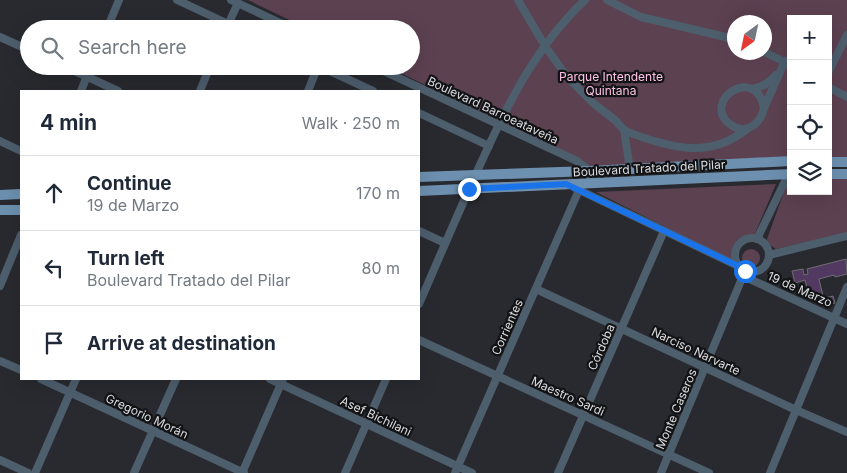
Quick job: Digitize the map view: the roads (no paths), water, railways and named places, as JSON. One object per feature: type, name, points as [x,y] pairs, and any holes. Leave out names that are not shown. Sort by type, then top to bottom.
[{"type":"main road","name":"Boulevard Tratado del Pilar","points":[[420,177],[787,161]]},
{"type":"main road","points":[[832,162],[847,162]]},
{"type":"main road","points":[[630,169],[632,181]]},
{"type":"main road","name":"Boulevard Tratado del Pilar","points":[[420,191],[787,173]]},
{"type":"main road","points":[[519,174],[521,186]]},
{"type":"main road","points":[[832,174],[847,174]]},
{"type":"main road","points":[[0,195],[20,194]]},
{"type":"main road","points":[[0,210],[20,210]]},
{"type":"street","points":[[111,20],[119,0]]},
{"type":"street","points":[[177,0],[215,20]]},
{"type":"street","points":[[518,0],[545,46],[568,78],[593,103],[615,120],[624,130],[678,146],[696,148],[734,139],[760,120],[781,69]]},
{"type":"street","points":[[420,302],[498,125],[530,68],[545,46],[565,19],[585,0]]},
{"type":"street","points":[[608,0],[641,17],[727,37]]},
{"type":"street","points":[[229,20],[234,2],[273,20]]},
{"type":"street","points":[[832,66],[847,35]]},
{"type":"street","points":[[0,37],[20,46]]},
{"type":"street","points":[[772,56],[787,63]]},
{"type":"street","points":[[722,142],[729,135],[730,128],[722,112],[723,99],[732,90],[738,88],[760,88],[769,82],[787,64]]},
{"type":"street","points":[[83,75],[116,90]]},
{"type":"street","points":[[200,90],[206,75]]},
{"type":"street","points":[[308,90],[315,75]]},
{"type":"street","points":[[338,75],[371,90]]},
{"type":"street","name":"Boulevard Barroeataveña","points":[[390,75],[415,89]]},
{"type":"street","points":[[81,90],[87,77]]},
{"type":"street","points":[[752,89],[760,97],[764,108]]},
{"type":"street","points":[[832,89],[847,97]]},
{"type":"street","name":"Boulevard Barroeataveña","points":[[420,91],[576,161],[590,171]]},
{"type":"street","points":[[420,113],[489,146]]},
{"type":"street","points":[[729,124],[742,129],[748,128]]},
{"type":"street","points":[[624,130],[630,169]]},
{"type":"street","points":[[0,141],[20,151]]},
{"type":"street","points":[[590,171],[591,183]]},
{"type":"street","points":[[757,238],[787,179]]},
{"type":"street","points":[[566,184],[738,266]]},
{"type":"street","name":"Corrientes","points":[[457,470],[579,190]]},
{"type":"street","points":[[420,231],[445,243]]},
{"type":"street","name":"Córdoba","points":[[558,473],[664,231]]},
{"type":"street","points":[[769,255],[847,236]]},
{"type":"street","points":[[0,286],[20,238]]},
{"type":"street","points":[[747,238],[757,238],[765,244],[769,255],[766,266],[761,270],[744,274],[734,257],[737,246],[747,238]]},
{"type":"street","points":[[13,255],[20,258]]},
{"type":"street","points":[[0,262],[8,266]]},
{"type":"street","name":"19 de Marzo","points":[[744,274],[847,324]]},
{"type":"street","name":"Monte Caseros","points":[[661,473],[744,274]]},
{"type":"street","points":[[770,473],[847,287]]},
{"type":"street","name":"Narciso Narvarte","points":[[536,289],[847,432]]},
{"type":"street","name":"Maestro Sardi","points":[[420,340],[709,473]]},
{"type":"street","points":[[0,361],[20,370]]},
{"type":"street","name":"Gregorio Morán","points":[[43,380],[243,473]]},
{"type":"street","points":[[35,473],[76,380]]},
{"type":"street","points":[[134,473],[176,380]]},
{"type":"street","points":[[345,473],[386,380]]},
{"type":"street","points":[[243,473],[282,381]]},
{"type":"street","name":"Asef Bichilani","points":[[282,381],[457,470],[472,473]]},
{"type":"street","points":[[0,460],[28,473]]},
{"type":"park label","name":"Parque Intendente Quintana","points":[[611,83]]}]
